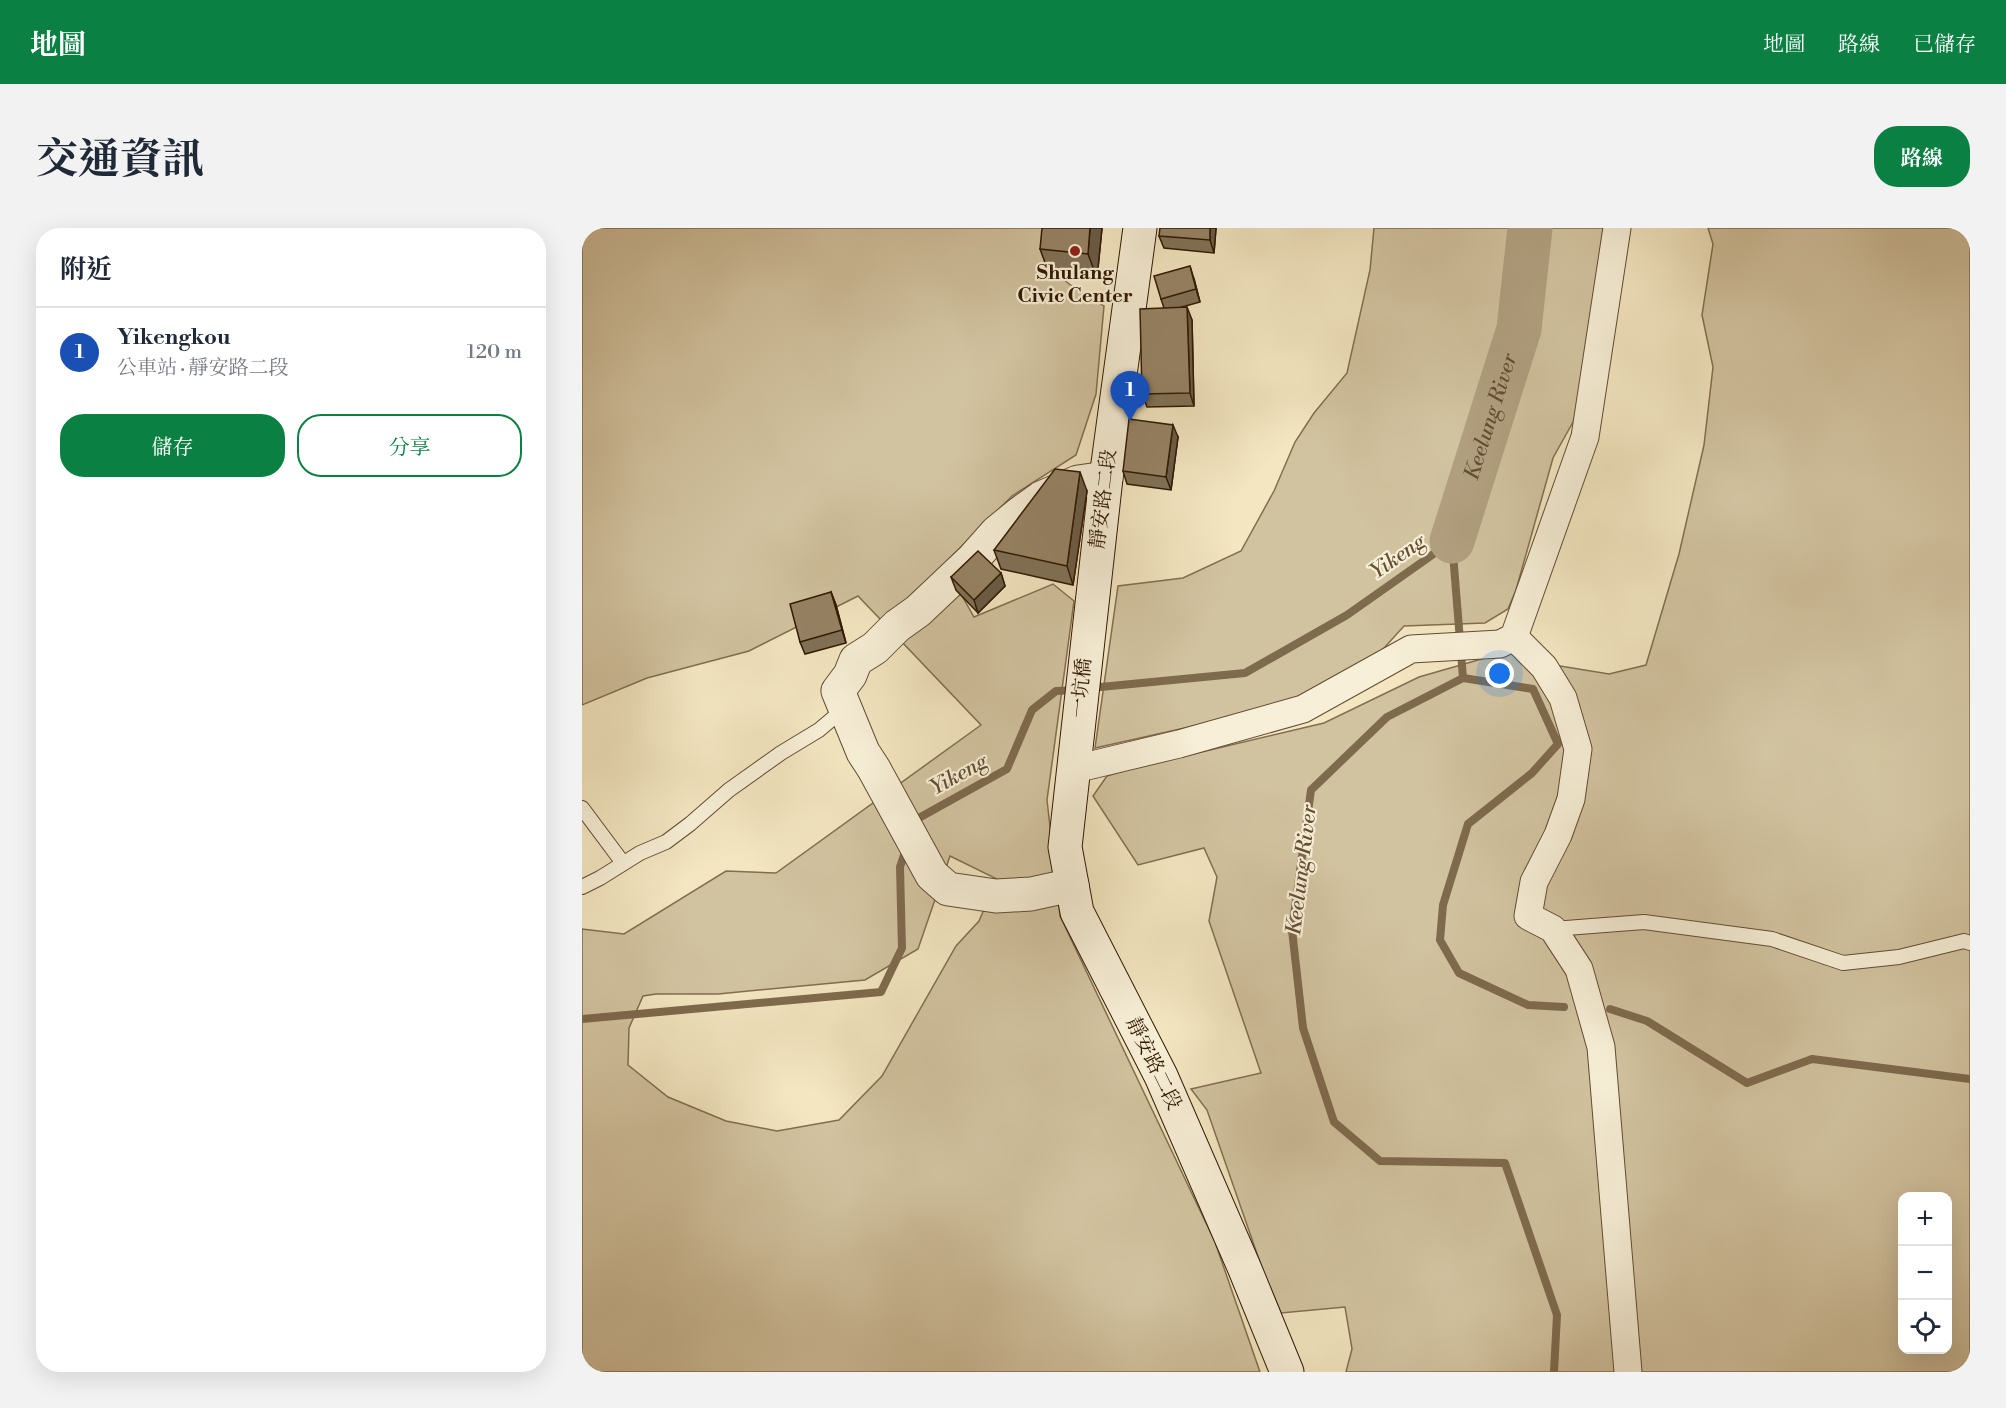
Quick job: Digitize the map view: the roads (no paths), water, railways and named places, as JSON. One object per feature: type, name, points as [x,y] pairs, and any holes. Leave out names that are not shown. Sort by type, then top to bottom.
[{"type":"main road","name":"靜安路二段","points":[[1088,627],[1140,228]]},
{"type":"main road","points":[[1072,885],[1031,894],[996,896],[948,889],[932,875],[863,752],[838,691],[850,675],[856,660],[875,648],[897,626],[918,611],[973,559],[997,532],[1041,498],[1078,482],[1106,478]]},
{"type":"main road","name":"一坑橋","points":[[1075,759],[1088,627]]},
{"type":"main road","name":"靜安路二段","points":[[1075,759],[1065,847],[1077,912],[1161,1076],[1287,1372]]},
{"type":"street","points":[[1507,641],[1585,437],[1617,228]]},
{"type":"street","points":[[1075,759],[1179,744],[1303,709],[1411,649],[1507,641],[1544,667],[1563,698],[1578,749],[1571,799],[1558,835],[1534,882],[1528,916],[1553,929],[1579,969],[1601,1047],[1628,1372]]},
{"type":"lane","points":[[582,887],[640,852],[666,842],[729,790],[819,730],[845,708]]},
{"type":"lane","points":[[582,808],[623,863]]},
{"type":"lane","points":[[1553,929],[1644,922],[1772,939],[1843,963],[1899,957],[1964,941],[1970,943]]},
{"type":"waterway","name":"Keelung River","points":[[1452,541],[1519,329],[1530,228]]},
{"type":"waterway","name":"Keelung River","points":[[1452,541],[1463,678],[1387,717],[1311,790],[1292,930],[1303,1028],[1334,1122],[1380,1161],[1505,1163],[1557,1315],[1554,1372]]},
{"type":"waterway","name":"Yikeng","points":[[1090,688],[1245,673],[1347,615],[1452,541]]},
{"type":"waterway","points":[[1463,678],[1533,689],[1558,744],[1532,773],[1468,824],[1443,905],[1440,940],[1459,973],[1528,1005],[1564,1007]]},
{"type":"waterway","name":"Yikeng","points":[[915,824],[917,819],[1007,769],[1032,710],[1056,691],[1075,690]]},
{"type":"waterway","name":"Yikeng","points":[[582,1019],[881,992],[902,948],[900,867],[906,849]]},
{"type":"waterway","points":[[1610,1009],[1647,1021],[1747,1083],[1812,1059],[1970,1079]]},
{"type":"place","name":"Shulang Civic Center","points":[[1075,251]]},
{"type":"place","name":"Yikengkou","points":[[1130,421]]}]
